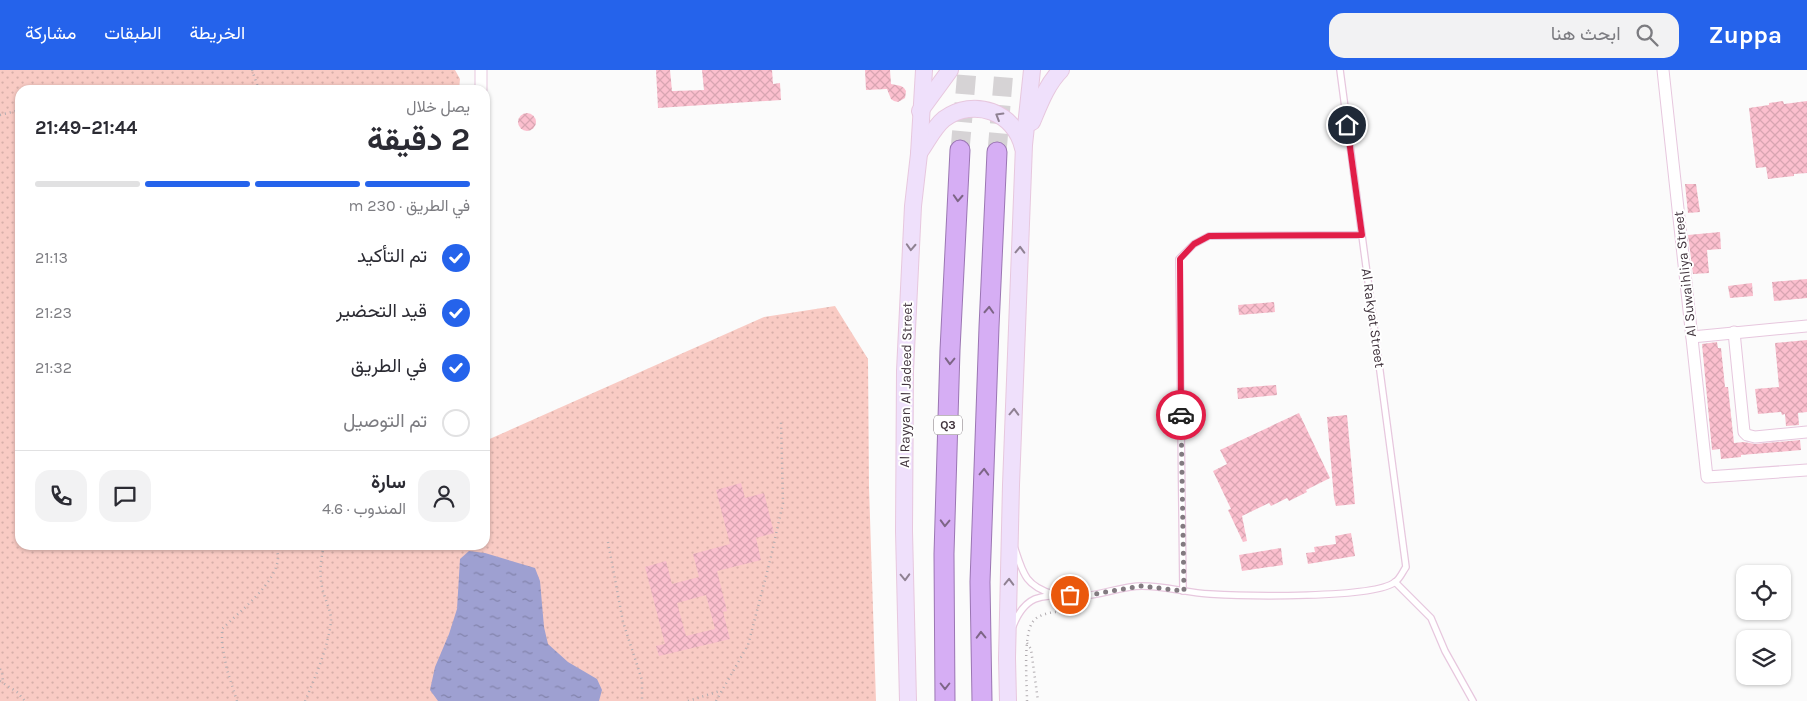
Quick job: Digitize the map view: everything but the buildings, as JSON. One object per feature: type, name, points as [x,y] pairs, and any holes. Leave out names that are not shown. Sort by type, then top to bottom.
[{"type":"highway","name":"Q3","points":[[945,701],[944,554],[950,350],[960,150]]},
{"type":"highway","points":[[982,701],[980,582],[997,152]]},
{"type":"main road","name":"Al Rayyan Al Jadeed Street","points":[[908,701],[904,531],[905,371],[913,206],[924,70]]},
{"type":"main road","points":[[920,111],[950,70]]},
{"type":"main road","points":[[1008,701],[1010,531],[1024,150],[1032,70]]},
{"type":"main road","points":[[1024,150],[1040,101],[1052,79],[1061,70]]},
{"type":"main road","points":[[918,154],[943,120],[956,112],[971,108],[987,110],[1001,116],[1013,126],[1024,150]]},
{"type":"street","points":[[481,70],[481,85]]},
{"type":"street","name":"Al Suwaihliya Street","points":[[1663,70],[1707,478],[1807,470]]},
{"type":"street","points":[[1692,337],[1807,326]]},
{"type":"street","points":[[1734,332],[1744,432],[1755,437],[1807,432]]},
{"type":"lane","name":"Al Rakyat Street","points":[[1340,70],[1406,567],[1395,582]]},
{"type":"lane","points":[[1184,591],[1180,259],[1194,244],[1209,236],[1362,235]]},
{"type":"lane","points":[[1010,531],[1027,578],[1038,589],[1058,595]]},
{"type":"lane","points":[[1008,640],[1018,614],[1027,603],[1038,596],[1083,596],[1141,586],[1210,594],[1293,595],[1376,590],[1395,582],[1431,618],[1445,651],[1473,701]]},
{"type":"path","points":[[252,70],[257,85]]},
{"type":"path","points":[[0,115],[15,111]]},
{"type":"path","points":[[716,701],[748,645],[783,503],[781,422]]},
{"type":"path","points":[[608,542],[622,622],[642,680],[642,701]]},
{"type":"path","points":[[237,701],[227,670],[222,644],[222,629],[262,591],[275,568],[278,557],[276,550]]},
{"type":"path","points":[[305,701],[318,670],[331,620],[321,586],[320,564],[323,550]]},
{"type":"path","points":[[1027,701],[1028,632],[1035,620],[1041,616],[1056,612],[1058,595]]},
{"type":"path","points":[[1027,643],[1031,649],[1038,701]]},
{"type":"path","points":[[0,669],[2,681],[17,692],[25,701]]},
{"type":"path","points":[[688,701],[720,691]]},
{"type":"shaded area","points":[[0,70],[455,70],[460,79],[459,85],[15,85],[15,550],[490,550],[490,439],[764,317],[835,306],[868,359],[869,487],[876,701],[0,701]]},
{"type":"water","points":[[469,551],[485,553],[535,568],[540,581],[544,627],[548,644],[568,662],[597,679],[602,690],[599,701],[438,701],[430,690],[435,667],[457,609],[460,559]]},
{"type":"tunnel","points":[[960,150],[967,70]]},
{"type":"tunnel","points":[[997,152],[1004,70]]},
{"type":"way so far","points":[[1070,595],[1083,596],[1141,586],[1184,591],[1181,415]]},
{"type":"route","points":[[1181,415],[1180,259],[1194,244],[1209,236],[1362,235],[1347,125]]}]
